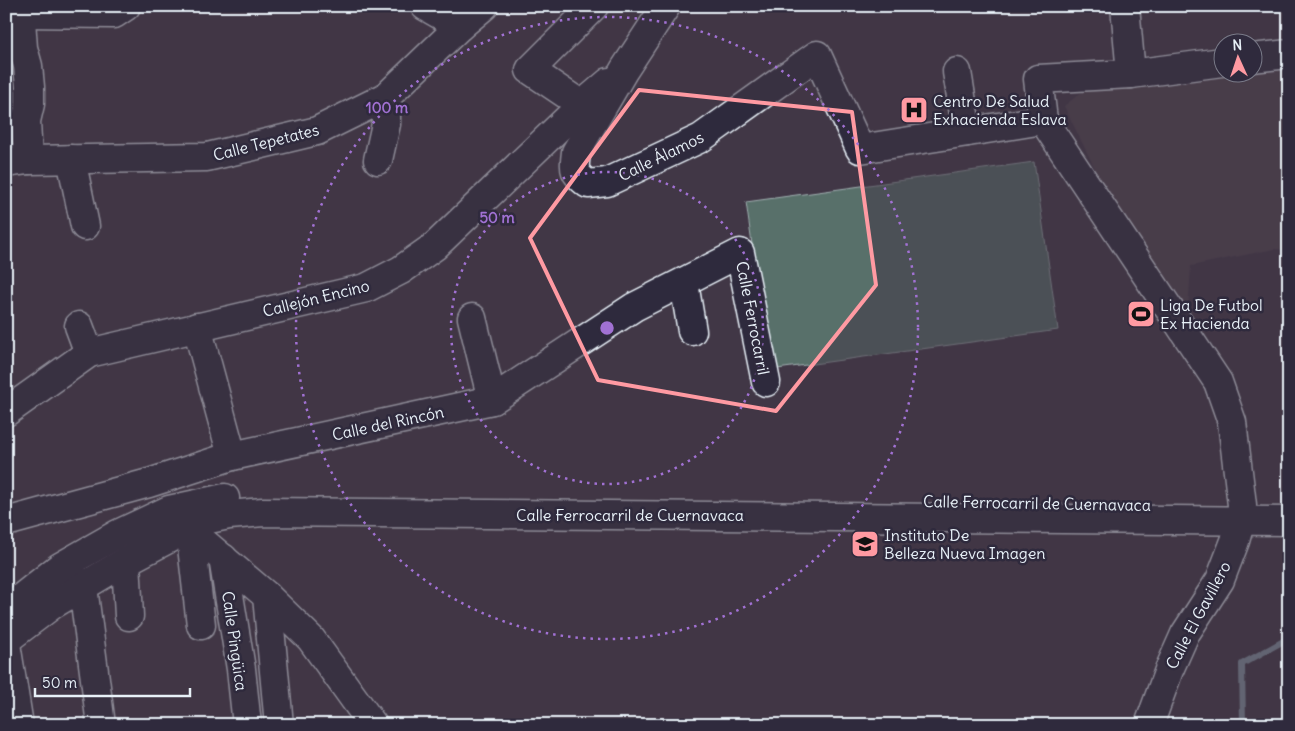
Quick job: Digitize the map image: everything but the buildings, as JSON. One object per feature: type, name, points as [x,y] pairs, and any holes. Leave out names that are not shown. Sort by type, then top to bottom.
[{"type":"street","points":[[17,162],[30,104],[28,66],[23,48],[21,10],[114,14],[126,6]]},
{"type":"street","points":[[426,6],[460,26]]},
{"type":"street","name":"Calle Tepetates","points":[[17,162],[70,159],[207,157],[317,131],[386,97],[460,26],[484,6]]},
{"type":"street","points":[[582,105],[530,70],[594,6]]},
{"type":"street","name":"Calle Álamos","points":[[666,6],[624,70],[576,152],[574,164],[578,177],[588,184],[607,182],[701,138],[817,54],[860,148],[968,132]]},
{"type":"street","points":[[1125,6],[1131,74]]},
{"type":"street","points":[[1262,57],[1289,54]]},
{"type":"street","points":[[1212,63],[1131,74],[1038,79],[1042,120],[1218,382],[1232,422],[1241,512]]},
{"type":"street","name":"Callejón Encino","points":[[6,412],[89,353],[366,288],[401,270],[435,246],[582,105],[624,70]]},
{"type":"street","points":[[956,72],[968,132],[1042,120]]},
{"type":"street","points":[[378,160],[386,124],[386,97]]},
{"type":"street","points":[[70,159],[85,226]]},
{"type":"street","name":"Calle del Rincón","points":[[6,522],[149,484],[232,456],[492,400],[634,307],[740,253]]},
{"type":"street","name":"Calle Ferrocarril","points":[[740,253],[766,382]]},
{"type":"street","points":[[684,283],[692,331]]},
{"type":"street","points":[[472,318],[492,400]]},
{"type":"street","points":[[79,326],[89,353]]},
{"type":"street","points":[[197,327],[232,456]]},
{"type":"street","points":[[149,484],[182,522],[267,596],[311,639],[373,725]]},
{"type":"street","name":"Calle Ferrocarril de Cuernavaca","points":[[6,640],[52,606],[126,560],[182,522],[229,498],[261,495],[1241,512],[1289,506]]},
{"type":"street","name":"Calle Ferrocarril de Cuernavaca","points":[[1241,512],[1289,521]]},
{"type":"street","name":"Calle El Gavillero","points":[[1149,725],[1169,670],[1185,634],[1220,580],[1235,541],[1241,512]]},
{"type":"street","points":[[182,522],[201,624]]},
{"type":"street","name":"Calle Ferrocarril de Cuernavaca","points":[[6,610],[60,567],[118,534],[182,522]]},
{"type":"street","name":"Calle Pingüica","points":[[223,558],[241,669],[247,725]]},
{"type":"street","points":[[126,560],[130,616]]},
{"type":"street","points":[[60,567],[76,576],[84,587],[101,725]]},
{"type":"street","points":[[267,596],[279,725]]},
{"type":"street","points":[[6,644],[18,725]]},
{"type":"highlighted area","points":[[639,90],[852,112],[876,285],[776,411],[598,380],[530,238]]},
{"type":"shaded area","points":[[1289,57],[1289,250],[1274,249],[1191,266],[1188,310],[1114,207],[1064,106],[1086,89],[1212,73],[1212,82],[1262,82],[1262,62]]},
{"type":"green space","points":[[1034,162],[1058,330],[770,370],[746,202]]},
{"type":"waterway","points":[[1243,725],[1242,664],[1289,638]]},
{"type":"place","name":"Centro De Salud Exhacienda Eslava","points":[[914,110]]},
{"type":"place","name":"Liga De Futbol Ex Hacienda","points":[[1141,314]]},
{"type":"place","name":"Instituto De Belleza Nueva Imagen","points":[[865,544]]}]
